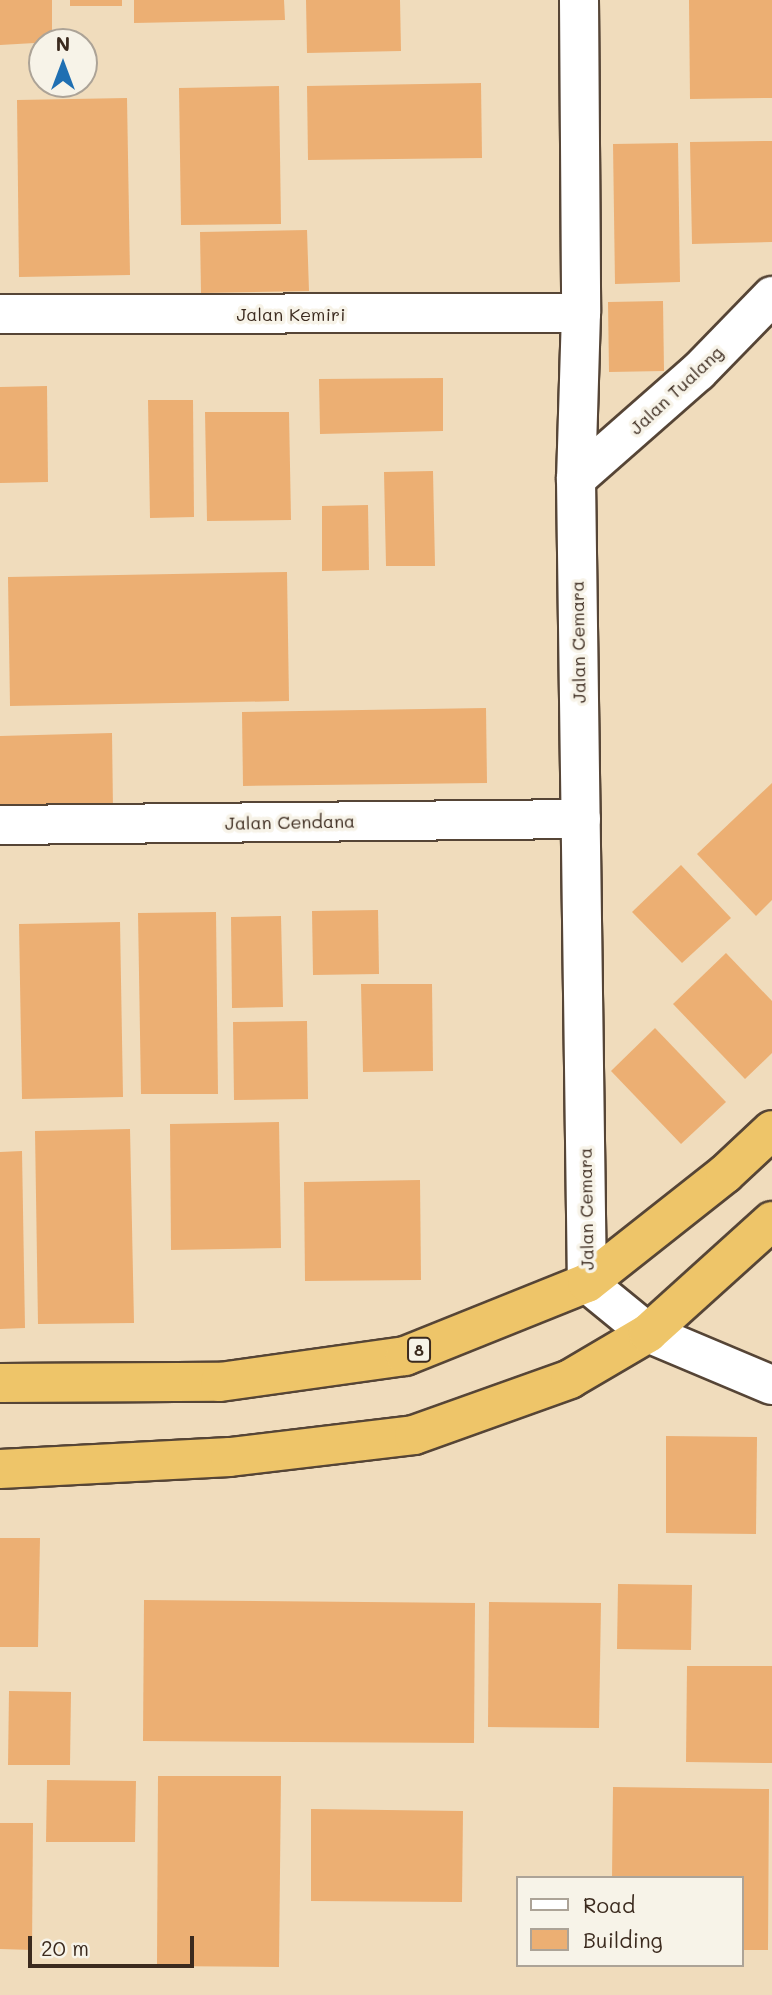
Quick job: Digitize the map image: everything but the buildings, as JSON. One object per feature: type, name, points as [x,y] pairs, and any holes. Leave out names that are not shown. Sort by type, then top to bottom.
[{"type":"highway","name":"8","points":[[0,1383],[220,1382],[405,1356],[587,1283],[725,1174],[772,1130]]},
{"type":"highway","points":[[0,1469],[230,1457],[414,1436],[570,1379],[648,1333],[772,1221]]},
{"type":"street","name":"Jalan Cemara","points":[[579,0],[582,313],[576,479],[587,1283]]},
{"type":"street","name":"Jalan Tualang","points":[[576,479],[698,372],[772,296]]},
{"type":"street","name":"Jalan Kemiri","points":[[0,314],[582,313]]},
{"type":"street","name":"Jalan Cendana","points":[[0,825],[580,819]]},
{"type":"street","points":[[587,1283],[648,1333],[772,1385]]}]
